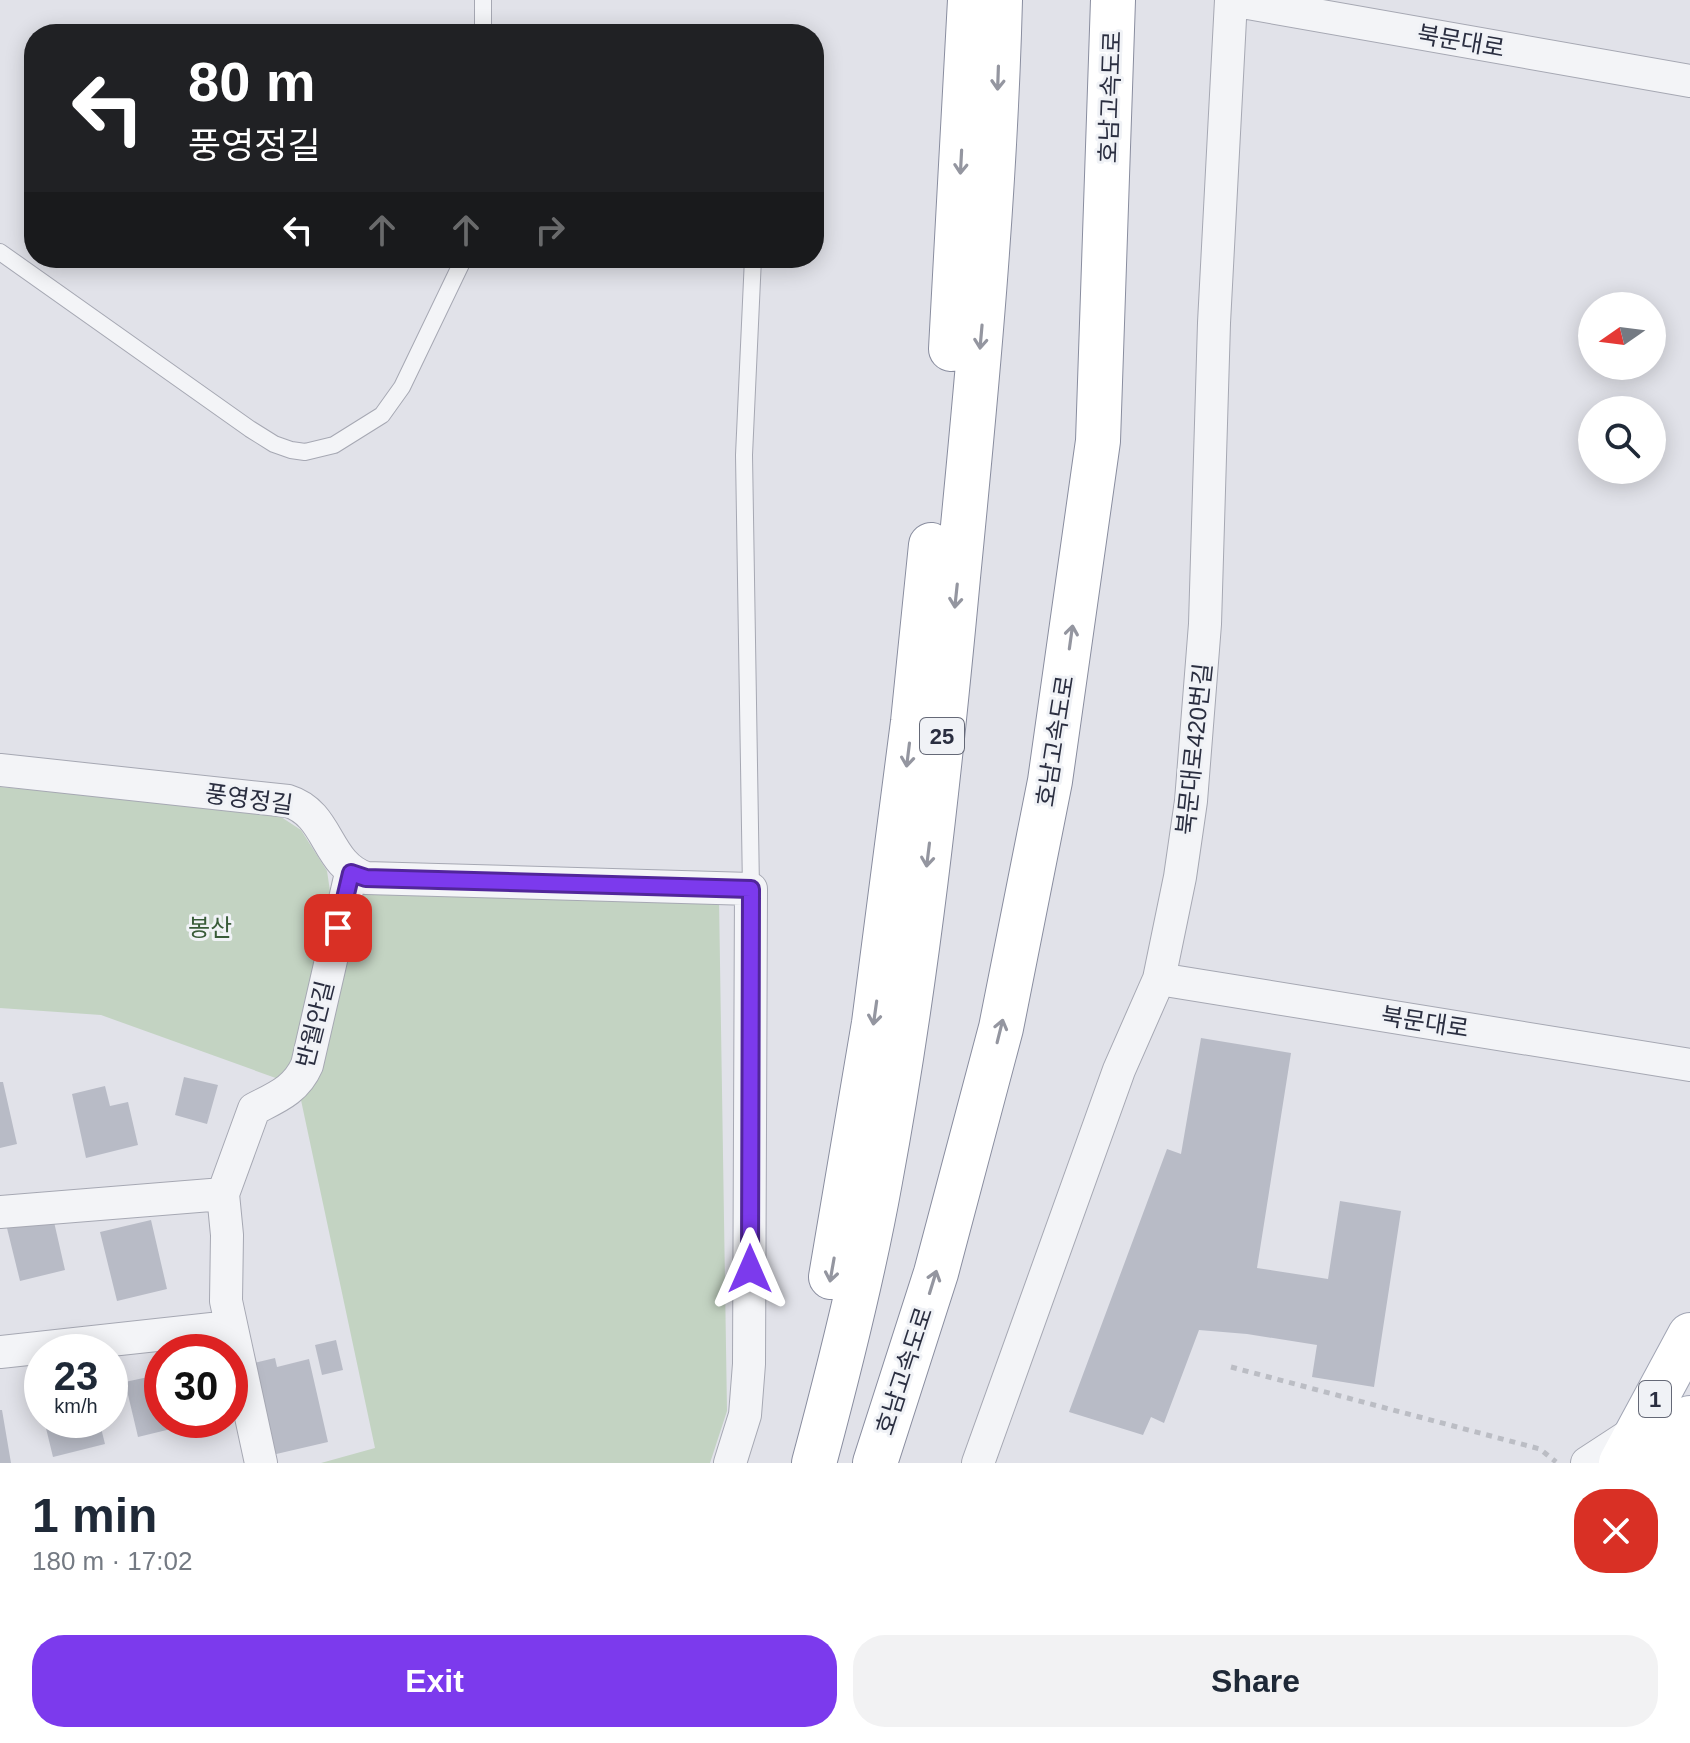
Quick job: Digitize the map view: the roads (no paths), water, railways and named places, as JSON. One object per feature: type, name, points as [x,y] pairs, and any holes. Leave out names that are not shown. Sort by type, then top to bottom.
[{"type":"main road","points":[[800,1463],[803,1401],[830,1284],[874,1023],[913,722],[951,348],[970,0]]},
{"type":"main road","name":"25","points":[[814,1463],[845,1346],[880,1181],[916,952],[947,693],[983,316],[997,106],[1000,0]]},
{"type":"main road","name":"호남고속도로","points":[[875,1463],[936,1273],[1001,1028],[1050,781],[1098,441],[1113,0]]},
{"type":"main road","points":[[1098,441],[1133,193],[1142,0]]},
{"type":"main road","name":"1","points":[[1630,1446],[1690,1335]]},
{"type":"main road","name":"1","points":[[1665,1463],[1690,1418]]},
{"type":"street","name":"북문대로","points":[[1231,0],[1690,81]]},
{"type":"street","name":"북문대로420번길","points":[[978,1463],[1119,1070],[1159,979],[1189,816],[1205,624],[1214,323],[1231,0]]},
{"type":"street","name":"풍영정길","points":[[0,770],[288,801],[302,806],[315,818],[340,861],[351,873]]},
{"type":"street","points":[[351,873],[366,878],[751,889],[749,1364],[745,1415],[730,1463]]},
{"type":"street","name":"반월안길","points":[[261,1463],[226,1301],[227,1235],[223,1194],[254,1109],[292,1088],[301,1079],[307,1065],[351,873]]},
{"type":"street","name":"북문대로","points":[[1159,979],[1690,1065]]},
{"type":"street","points":[[0,1212],[223,1194]]},
{"type":"street","points":[[0,1352],[230,1327]]},
{"type":"street","points":[[1587,1463],[1630,1446]]},
{"type":"lane","points":[[483,0],[483,24]]},
{"type":"lane","points":[[0,252],[250,429],[274,444],[305,452],[334,445],[382,415],[402,387],[459,268]]},
{"type":"lane","points":[[751,889],[744,455],[753,268]]},
{"type":"park label","name":"봉산","points":[[210,927]]}]
